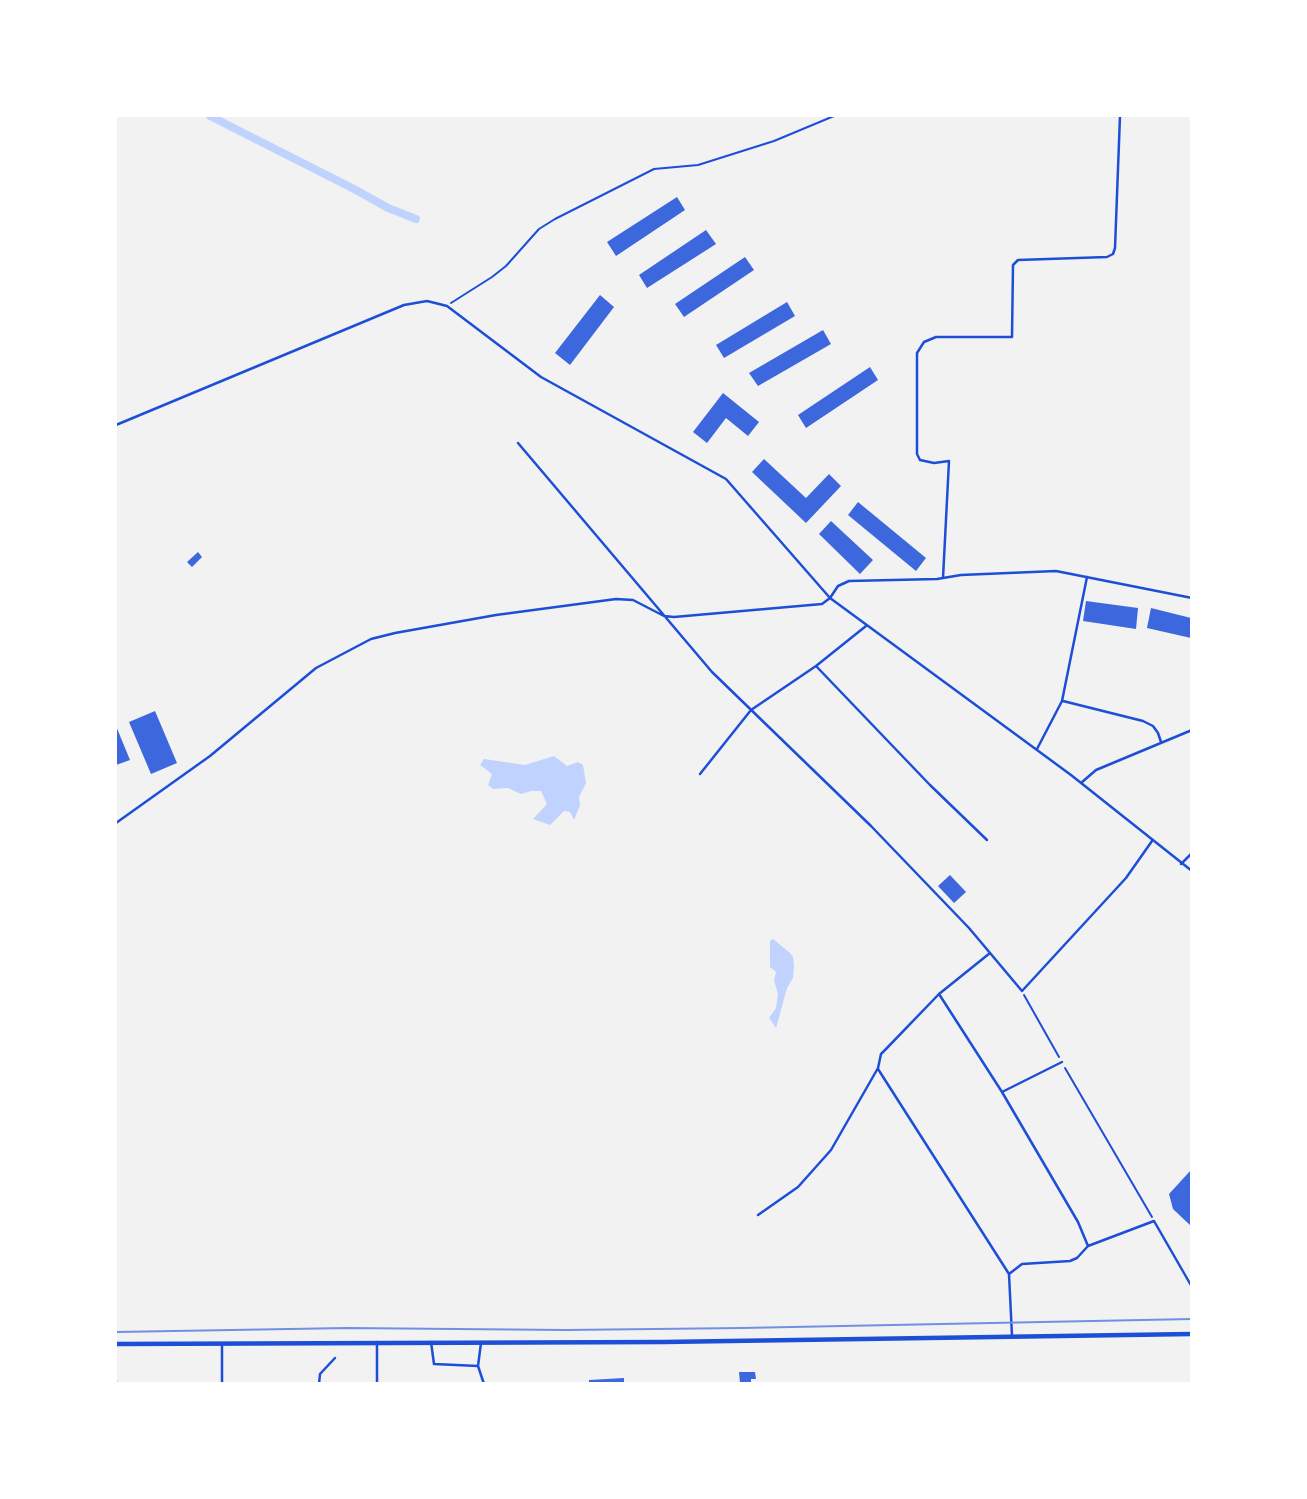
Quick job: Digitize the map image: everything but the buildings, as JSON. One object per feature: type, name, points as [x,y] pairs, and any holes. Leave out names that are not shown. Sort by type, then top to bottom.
[{"type":"main road","points":[[116,1344],[481,1343],[1192,1334]]},
{"type":"street","points":[[943,578],[949,461],[934,463],[920,460],[916,454],[915,365],[919,347],[936,337],[1012,337],[1013,265],[1018,260],[1107,257],[1112,254],[1115,248],[1120,116]]},
{"type":"street","points":[[116,425],[404,305],[427,301],[447,306],[541,377],[726,479],[830,598],[1037,749],[1192,872]]},
{"type":"street","points":[[518,443],[712,672],[871,826],[969,928],[1022,990],[1126,878],[1152,841]]},
{"type":"street","points":[[116,823],[210,756],[316,668],[371,639],[419,628],[616,599],[632,600],[664,616],[674,617],[822,604],[838,586],[849,581],[937,579],[961,575],[1056,571],[1192,598]]},
{"type":"street","points":[[1037,749],[1062,701],[1087,578]]},
{"type":"street","points":[[700,774],[751,710],[816,666],[866,626]]},
{"type":"street","points":[[816,666],[930,785],[987,840]]},
{"type":"street","points":[[1062,701],[1143,721],[1153,726],[1161,742]]},
{"type":"street","points":[[1081,783],[1096,770],[1192,730]]},
{"type":"street","points":[[1181,864],[1192,853]]},
{"type":"street","points":[[758,1215],[774,1206],[816,1170],[831,1150],[886,1049],[939,994],[990,953]]},
{"type":"street","points":[[939,994],[1002,1092],[1078,1222],[1088,1246]]},
{"type":"street","points":[[1002,1092],[1062,1062]]},
{"type":"street","points":[[878,1068],[1009,1274],[1012,1336]]},
{"type":"street","points":[[1009,1274],[1021,1264],[1070,1261],[1077,1258],[1088,1246],[1154,1221],[1192,1287]]},
{"type":"street","points":[[377,1342],[377,1384]]},
{"type":"street","points":[[431,1342],[434,1364],[478,1366]]},
{"type":"street","points":[[222,1343],[222,1384]]},
{"type":"street","points":[[481,1343],[478,1366],[484,1384]]},
{"type":"street","points":[[319,1384],[320,1374],[335,1358]]},
{"type":"path","points":[[447,306],[506,266],[533,235],[547,224],[653,169],[698,165],[774,141],[834,116]]},
{"type":"path","points":[[1022,990],[1154,1221]]},
{"type":"water","points":[[554,756],[567,766],[578,762],[583,765],[586,783],[579,797],[580,805],[574,820],[570,812],[564,811],[550,825],[533,819],[547,804],[541,791],[521,794],[508,788],[493,789],[488,785],[492,774],[480,765],[484,759],[525,765]]},
{"type":"water","points":[[773,939],[790,953],[794,965],[793,978],[787,988],[776,1028],[769,1018],[776,1008],[778,994],[774,980],[776,972],[770,967],[770,941]]},
{"type":"waterway","points":[[210,116],[388,208],[416,219]]},
{"type":"tram line","points":[[116,1332],[347,1328],[742,1328],[1192,1319]]}]
